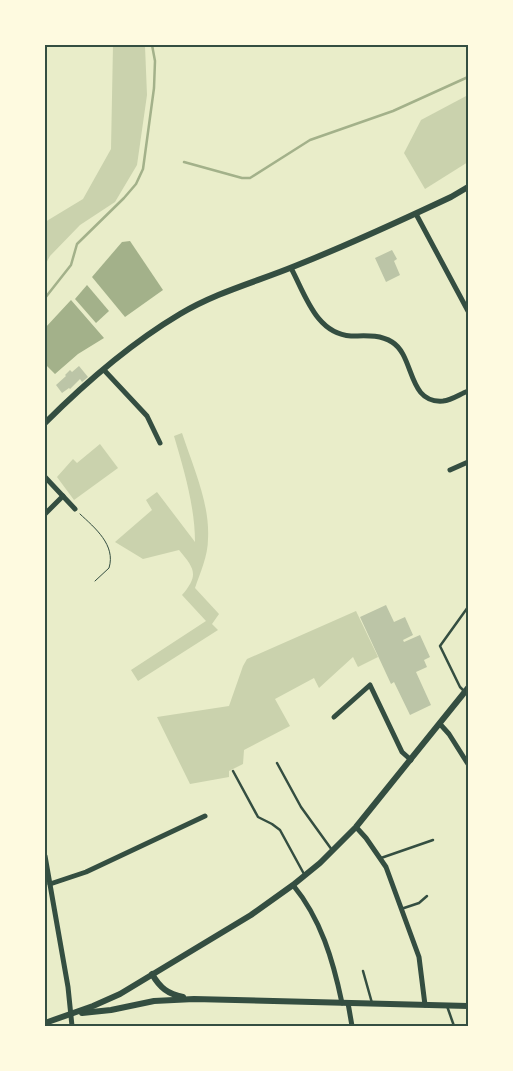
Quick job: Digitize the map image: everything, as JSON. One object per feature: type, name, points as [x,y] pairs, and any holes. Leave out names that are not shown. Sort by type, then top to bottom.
[{"type":"street","points":[[45,423],[104,370],[147,335],[187,310],[232,289],[342,248],[416,214],[468,187]]},
{"type":"street","points":[[416,214],[468,312]]},
{"type":"street","points":[[291,268],[320,321],[337,334],[374,336],[392,342],[404,355],[416,386],[425,396],[444,401],[468,391]]},
{"type":"street","points":[[104,370],[147,416],[160,443]]},
{"type":"street","points":[[450,470],[468,462]]},
{"type":"street","points":[[45,477],[75,509]]},
{"type":"street","points":[[45,514],[63,496]]},
{"type":"street","points":[[334,717],[370,685],[402,752],[411,760]]},
{"type":"street","points":[[45,1023],[120,994],[251,915],[293,885],[333,851],[356,826],[467,690]]},
{"type":"street","points":[[440,724],[449,734],[468,764]]},
{"type":"street","points":[[50,884],[86,872],[205,816]]},
{"type":"street","points":[[356,826],[381,858],[402,909],[419,957],[425,1005]]},
{"type":"street","points":[[45,856],[72,1026]]},
{"type":"street","points":[[293,885],[308,907],[327,946],[352,1026]]},
{"type":"street","points":[[152,974],[161,987],[171,995],[194,999]]},
{"type":"street","points":[[71,1014],[111,1010],[154,1001],[194,999],[468,1006]]},
{"type":"lane","points":[[467,690],[460,687],[440,646],[468,607]]},
{"type":"lane","points":[[277,763],[301,807],[333,851]]},
{"type":"lane","points":[[233,771],[258,817],[280,830],[304,876]]},
{"type":"lane","points":[[381,858],[434,840]]},
{"type":"lane","points":[[402,909],[419,903],[427,896]]},
{"type":"lane","points":[[362,971],[372,1003]]},
{"type":"lane","points":[[447,1006],[454,1026]]},
{"type":"path","points":[[75,509],[98,531],[108,547],[109,568],[95,581]]},
{"type":"shaded area","points":[[113,45],[145,45],[147,95],[137,165],[115,202],[80,225],[50,256],[45,265],[45,222],[83,199],[111,149]]},
{"type":"shaded area","points":[[468,95],[468,162],[425,189],[404,153],[421,120]]},
{"type":"shaded area","points":[[130,241],[163,290],[125,317],[92,277],[122,242]]},
{"type":"shaded area","points":[[87,285],[109,311],[96,323],[75,299]]},
{"type":"shaded area","points":[[71,300],[104,338],[78,354],[55,374],[45,364],[45,328]]},
{"type":"shaded area","points":[[182,433],[204,499],[208,526],[207,552],[195,588],[219,614],[212,624],[218,630],[138,681],[131,670],[206,621],[182,595],[191,582],[193,572],[189,562],[179,550],[143,559],[115,542],[152,510],[146,500],[157,492],[195,542],[191,502],[174,436]]},
{"type":"shaded area","points":[[100,444],[118,468],[74,500],[57,477],[73,459],[77,463]]},
{"type":"shaded area","points":[[356,611],[378,657],[358,667],[353,657],[319,688],[314,678],[275,699],[290,726],[244,750],[243,764],[229,771],[229,777],[190,784],[157,717],[229,706],[247,659]]},
{"type":"building","points":[[392,250],[397,259],[394,261],[400,275],[386,282],[375,258]]},
{"type":"building","points":[[79,366],[88,377],[82,382],[80,379],[70,389],[62,393],[56,385],[70,370],[72,372]]},
{"type":"building","points":[[386,605],[394,622],[405,617],[413,635],[403,640],[404,642],[420,635],[430,657],[424,660],[427,667],[416,672],[431,705],[410,715],[394,682],[391,684],[360,617]]},
{"type":"waterway","points":[[45,298],[71,265],[77,244],[124,198],[136,184],[143,169],[154,88],[155,61],[152,45]]},
{"type":"waterway","points":[[184,162],[242,178],[250,178],[310,140],[393,111],[468,77]]}]
